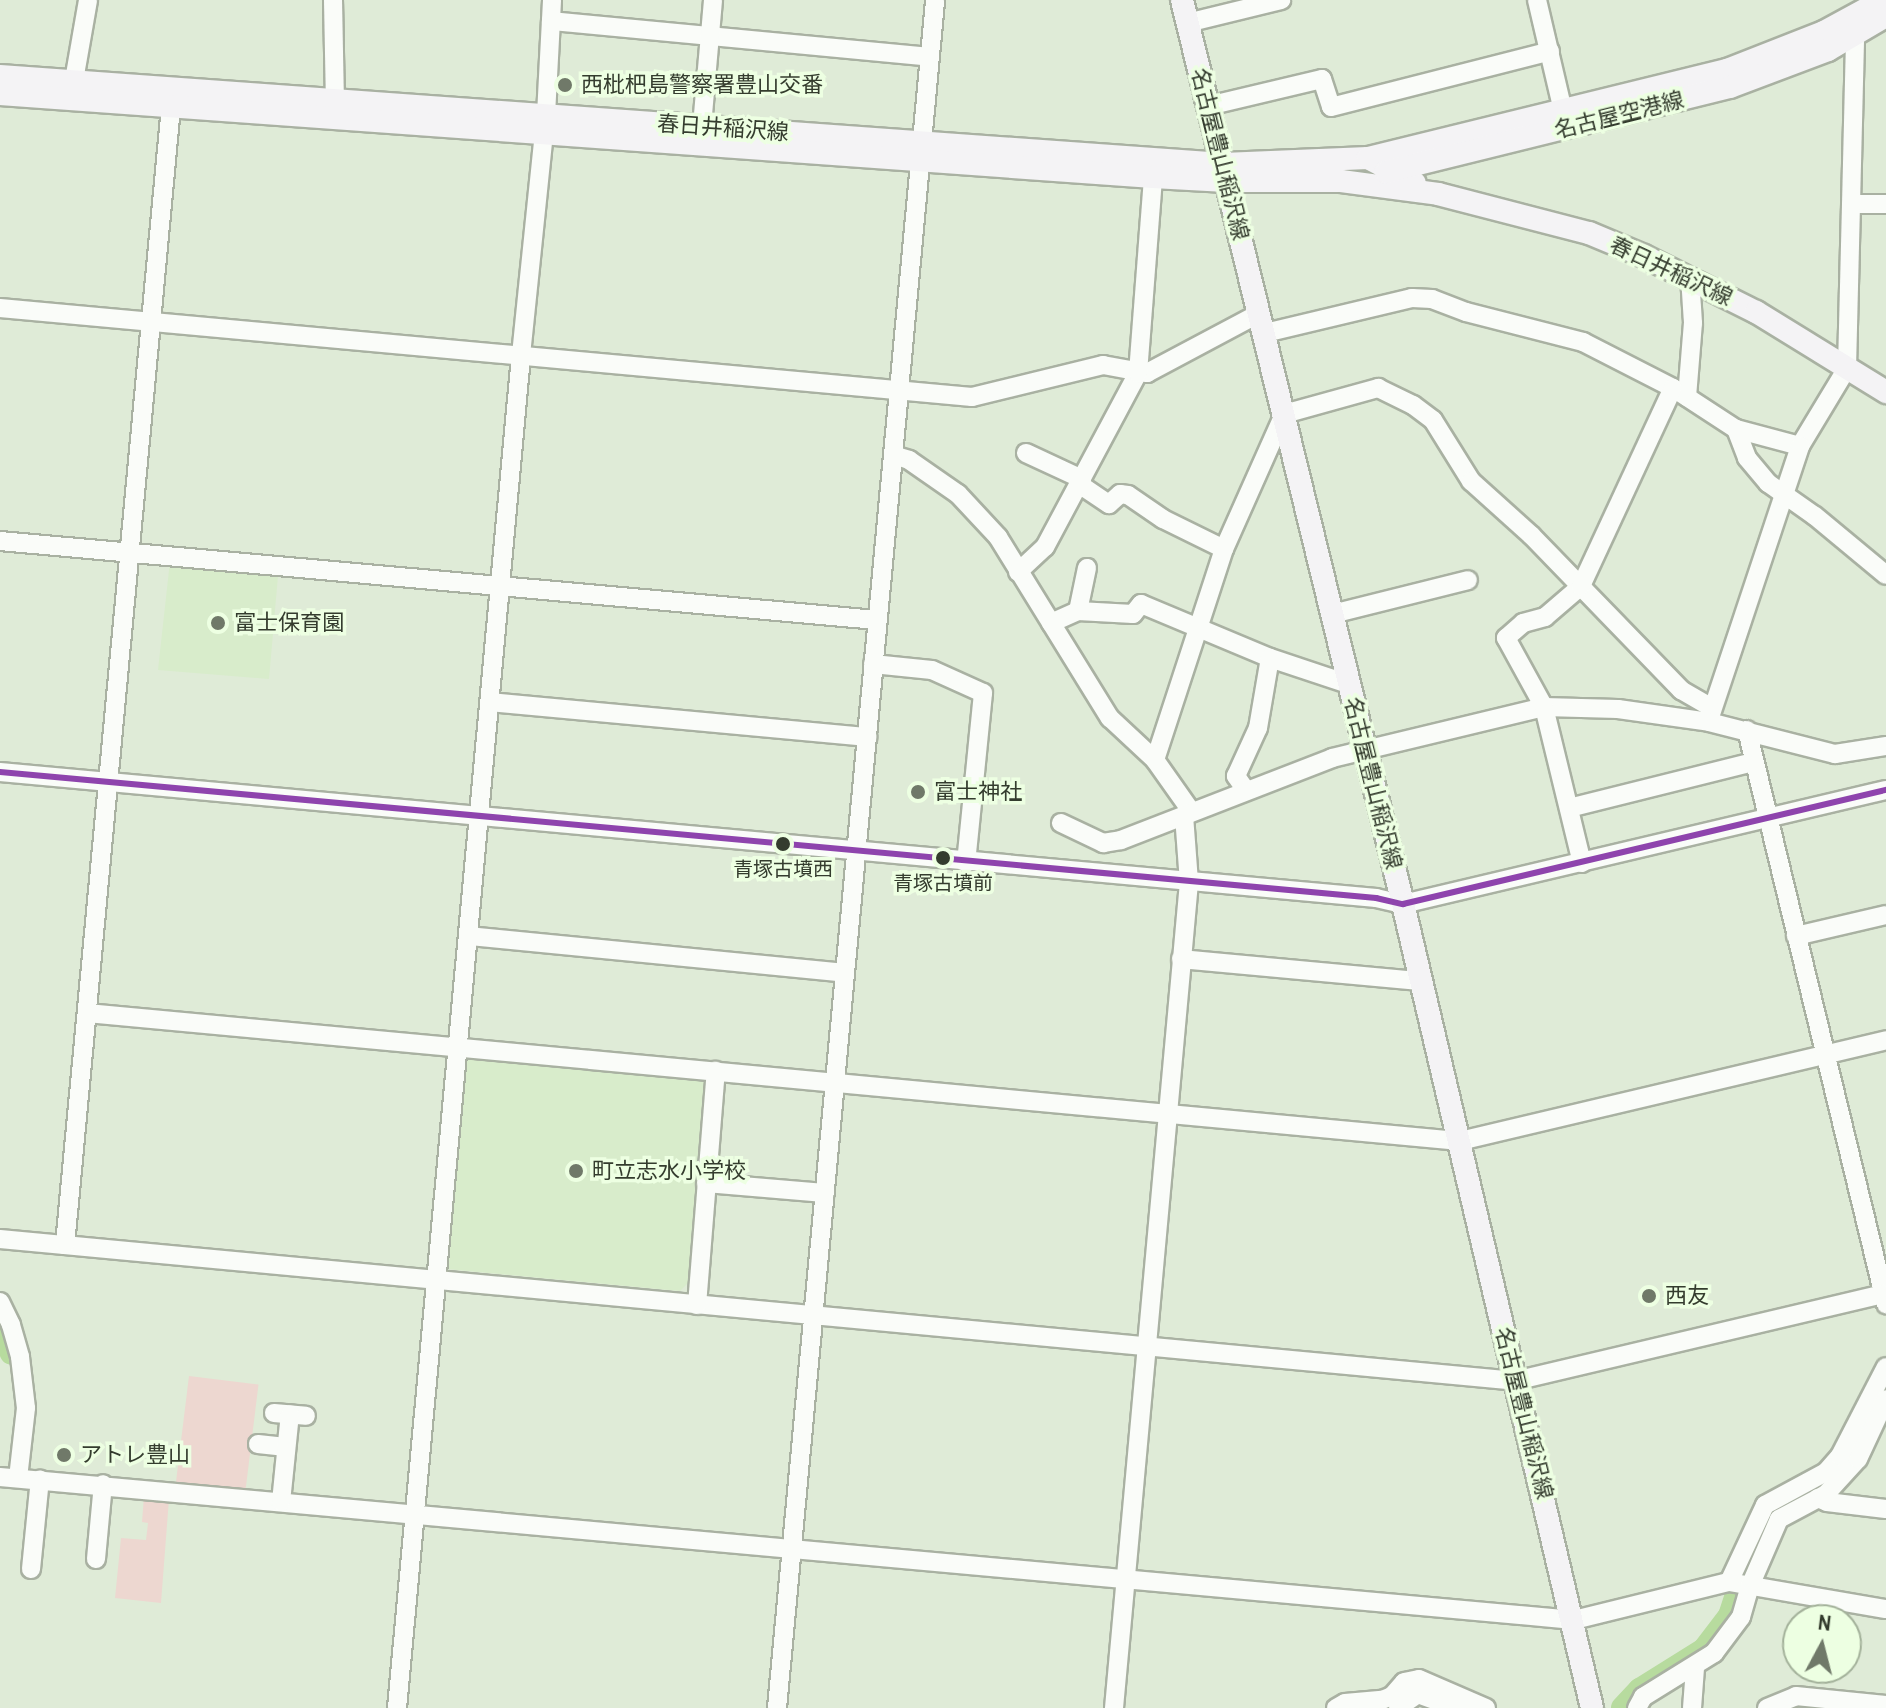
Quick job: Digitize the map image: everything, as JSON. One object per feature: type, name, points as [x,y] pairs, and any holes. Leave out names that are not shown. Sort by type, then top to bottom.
[{"type":"main road","name":"名古屋豊山稲沢線","points":[[1182,0],[1460,1141],[1574,1620],[1592,1708]]},
{"type":"main road","name":"名古屋空港線","points":[[1368,158],[1727,70],[1854,18],[1884,14]]},
{"type":"main road","name":"名古屋空港線","points":[[1341,181],[1730,87],[1780,71],[1854,18]]},
{"type":"main road","name":"春日井稲沢線","points":[[0,76],[171,106],[544,124],[1341,181],[1438,194],[1589,233],[1690,277],[1756,312],[1886,392]]},
{"type":"main road","name":"春日井稲沢線","points":[[0,94],[72,91],[335,100],[544,124],[702,126],[1153,177],[1368,158],[1438,194]]},
{"type":"street","points":[[72,91],[88,0]]},
{"type":"street","points":[[333,0],[335,100]]},
{"type":"street","points":[[398,1708],[544,124],[552,0]]},
{"type":"street","points":[[702,126],[713,0]]},
{"type":"street","points":[[777,1708],[935,0]]},
{"type":"street","points":[[1187,23],[1281,0]]},
{"type":"street","points":[[1537,0],[1563,111]]},
{"type":"street","points":[[1711,715],[1800,446],[1847,368],[1853,204],[1854,18]]},
{"type":"street","points":[[551,21],[929,57]]},
{"type":"street","points":[[1208,106],[1322,79],[1331,107],[1550,51]]},
{"type":"street","points":[[65,1245],[171,106]]},
{"type":"street","points":[[1018,572],[1045,547],[1138,373],[1153,177]]},
{"type":"street","points":[[1853,204],[1886,204]]},
{"type":"street","points":[[1582,863],[1544,707],[1506,638],[1523,623],[1545,617],[1581,586],[1680,393],[1693,323],[1690,277]]},
{"type":"street","points":[[0,308],[972,397],[1103,365],[1147,373],[1262,323],[1412,298],[1432,299],[1466,312],[1583,342],[1680,393],[1736,429],[1800,446]]},
{"type":"street","points":[[1155,760],[1224,549],[1284,414],[1378,388],[1413,405],[1433,420],[1471,481],[1581,586],[1681,690],[1711,715],[1747,730],[1835,754],[1886,746]]},
{"type":"street","points":[[1736,429],[1747,458],[1768,483],[1886,575]]},
{"type":"street","points":[[1026,453],[1080,481],[1109,504],[1120,494],[1128,495],[1163,519],[1224,549]]},
{"type":"street","points":[[893,455],[909,460],[958,494],[998,537],[1110,718],[1155,760],[1187,813],[1189,882],[1114,1708]]},
{"type":"street","points":[[0,541],[877,620]]},
{"type":"street","points":[[1078,611],[1087,568]]},
{"type":"street","points":[[1332,614],[1468,580]]},
{"type":"street","points":[[1051,623],[1078,611],[1133,614],[1141,604],[1270,658],[1348,684]]},
{"type":"street","points":[[1245,789],[1236,776],[1258,728],[1270,658]]},
{"type":"street","points":[[873,664],[932,670],[983,693],[966,863]]},
{"type":"street","points":[[490,702],[867,737]]},
{"type":"street","points":[[1061,823],[1103,843],[1121,840],[1245,789],[1332,758],[1544,707],[1711,715]]},
{"type":"street","points":[[0,1239],[1515,1381],[1885,1299],[1747,730]]},
{"type":"street","points":[[1569,808],[1754,762]]},
{"type":"street","points":[[0,772],[966,863],[1376,898],[1403,904],[1886,790]]},
{"type":"street","points":[[1118,876],[1121,840]]},
{"type":"street","points":[[1796,936],[1886,915]]},
{"type":"street","points":[[469,936],[844,973]]},
{"type":"street","points":[[1181,959],[1419,981]]},
{"type":"street","points":[[87,1013],[1460,1141],[1886,1040]]},
{"type":"street","points":[[697,1305],[716,1071]]},
{"type":"street","points":[[706,1183],[825,1193]]},
{"type":"street","points":[[0,1302],[19,1353],[26,1408],[9,1477],[1574,1620],[1739,1584],[1886,1609]]},
{"type":"street","points":[[1637,1708],[1643,1697],[1695,1668],[1714,1653],[1741,1617],[1739,1584],[1765,1505],[1826,1472],[1852,1438],[1886,1367]]},
{"type":"street","points":[[1739,1584],[1779,1519],[1818,1498],[1858,1459],[1886,1399]]},
{"type":"street","points":[[281,1502],[291,1452],[290,1414]]},
{"type":"street","points":[[258,1444],[291,1452]]},
{"type":"street","points":[[31,1569],[40,1479]]},
{"type":"street","points":[[96,1559],[103,1484]]},
{"type":"street","points":[[1818,1498],[1827,1502],[1886,1509]]},
{"type":"street","points":[[1692,1708],[1695,1668]]},
{"type":"street","points":[[1336,1708],[1345,1703],[1382,1700],[1392,1696],[1404,1682],[1419,1679],[1486,1708]]},
{"type":"street","points":[[1398,1708],[1418,1694],[1456,1708]]},
{"type":"street","points":[[1767,1708],[1795,1702],[1886,1705]]},
{"type":"shaded area","name":"富士保育園","points":[[170,561],[274,571],[278,576],[269,679],[158,670]]},
{"type":"shaded area","name":"町立志水小学校","points":[[462,1055],[702,1073],[708,1082],[689,1282],[680,1291],[447,1269],[444,1261]]},
{"type":"shaded area","points":[[189,1376],[258,1385],[245,1492],[176,1483]]},
{"type":"shaded area","points":[[144,1496],[169,1499],[161,1603],[115,1598],[121,1538],[146,1540],[148,1523],[142,1522]]},
{"type":"waterway","points":[[0,1324],[12,1353]]},
{"type":"waterway","points":[[1623,1708],[1640,1690],[1704,1650],[1730,1616],[1746,1567],[1771,1513],[1819,1485]]},
{"type":"transit line","points":[[0,772],[1376,898],[1403,904],[1886,790]]},
{"type":"place","name":"西枇杷島警察署豊山交番","points":[[565,85]]},
{"type":"place","name":"富士保育園","points":[[218,623]]},
{"type":"place","name":"富士神社","points":[[918,792]]},
{"type":"place","name":"青塚古墳西","points":[[783,844]]},
{"type":"place","name":"青塚古墳前","points":[[943,858]]},
{"type":"place","name":"町立志水小学校","points":[[576,1171]]},
{"type":"place","name":"西友","points":[[1649,1296]]},
{"type":"place","name":"アトレ豊山","points":[[64,1455]]}]
